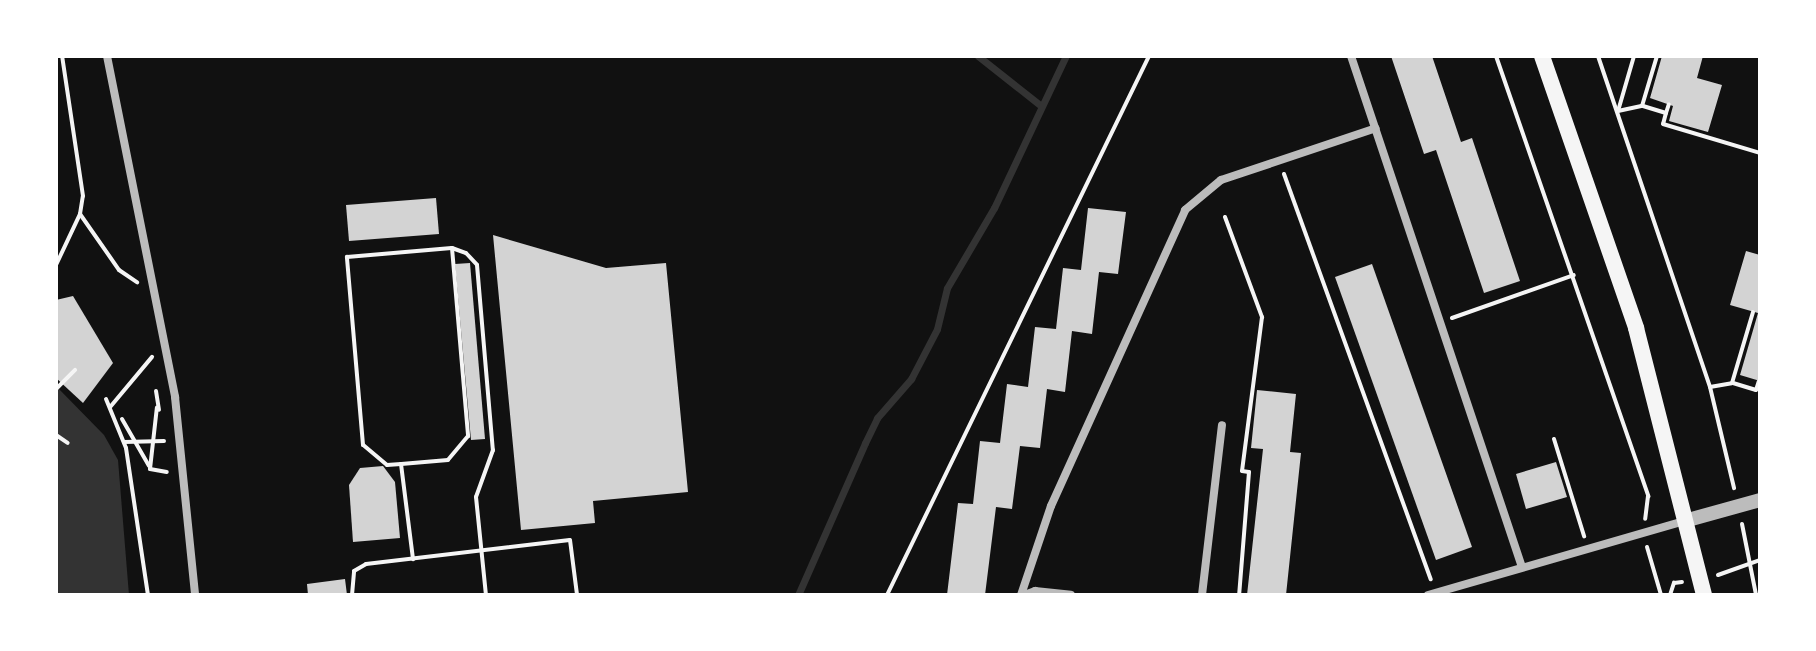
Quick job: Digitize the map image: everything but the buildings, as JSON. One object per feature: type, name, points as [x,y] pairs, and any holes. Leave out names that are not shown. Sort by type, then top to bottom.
[{"type":"main road","points":[[1542,56],[1636,328],[1688,520],[1704,595]]},
{"type":"street","points":[[107,56],[175,397],[195,595]]},
{"type":"street","points":[[1351,56],[1522,567]]},
{"type":"street","points":[[1023,595],[1051,506],[1185,210],[1221,180],[1376,128]]},
{"type":"street","points":[[1202,595],[1222,425]]},
{"type":"street","points":[[1432,594],[1760,500]]},
{"type":"street","points":[[1460,585],[1462,595]]},
{"type":"street","points":[[1023,595],[1035,591],[1071,595]]},
{"type":"path","points":[[56,265],[80,214],[83,196],[62,56]]},
{"type":"path","points":[[887,595],[1149,56]]},
{"type":"path","points":[[1496,56],[1648,496],[1643,533],[1661,595]]},
{"type":"path","points":[[1598,56],[1710,387],[1757,584],[1756,595]]},
{"type":"path","points":[[1618,111],[1634,56]]},
{"type":"path","points":[[1642,106],[1657,56]]},
{"type":"path","points":[[1669,104],[1663,124],[1760,153]]},
{"type":"path","points":[[1618,111],[1642,106],[1666,113]]},
{"type":"path","points":[[1279,160],[1432,594]]},
{"type":"path","points":[[80,214],[113,262]]},
{"type":"path","points":[[1225,217],[1262,317],[1242,471],[1249,472],[1239,595]]},
{"type":"path","points":[[452,248],[468,436],[448,460],[387,465],[363,445],[347,257],[452,248],[477,265],[493,450],[476,497],[486,595]]},
{"type":"path","points":[[1441,322],[1574,275]]},
{"type":"path","points":[[1732,383],[1753,312]]},
{"type":"path","points":[[56,389],[75,370]]},
{"type":"path","points":[[111,406],[142,373]]},
{"type":"path","points":[[1710,387],[1732,383],[1756,390],[1759,381]]},
{"type":"path","points":[[106,399],[124,442],[148,595]]},
{"type":"path","points":[[150,469],[158,403]]},
{"type":"path","points":[[121,432],[122,419],[139,442],[150,469]]},
{"type":"path","points":[[56,435],[68,443]]},
{"type":"path","points":[[1554,439],[1588,549]]},
{"type":"path","points":[[124,442],[164,441]]},
{"type":"path","points":[[401,464],[413,559]]},
{"type":"path","points":[[150,469],[169,472]]},
{"type":"path","points":[[352,595],[354,571],[366,564],[570,540],[577,595]]},
{"type":"path","points":[[1751,562],[1760,560]]},
{"type":"shaded area","points":[[56,386],[104,435],[118,460],[129,595],[56,595]]},
{"type":"waterway","points":[[978,56],[1040,105]]},
{"type":"waterway","points":[[798,595],[877,418],[911,379],[937,329],[947,288],[994,208],[1066,56]]}]
